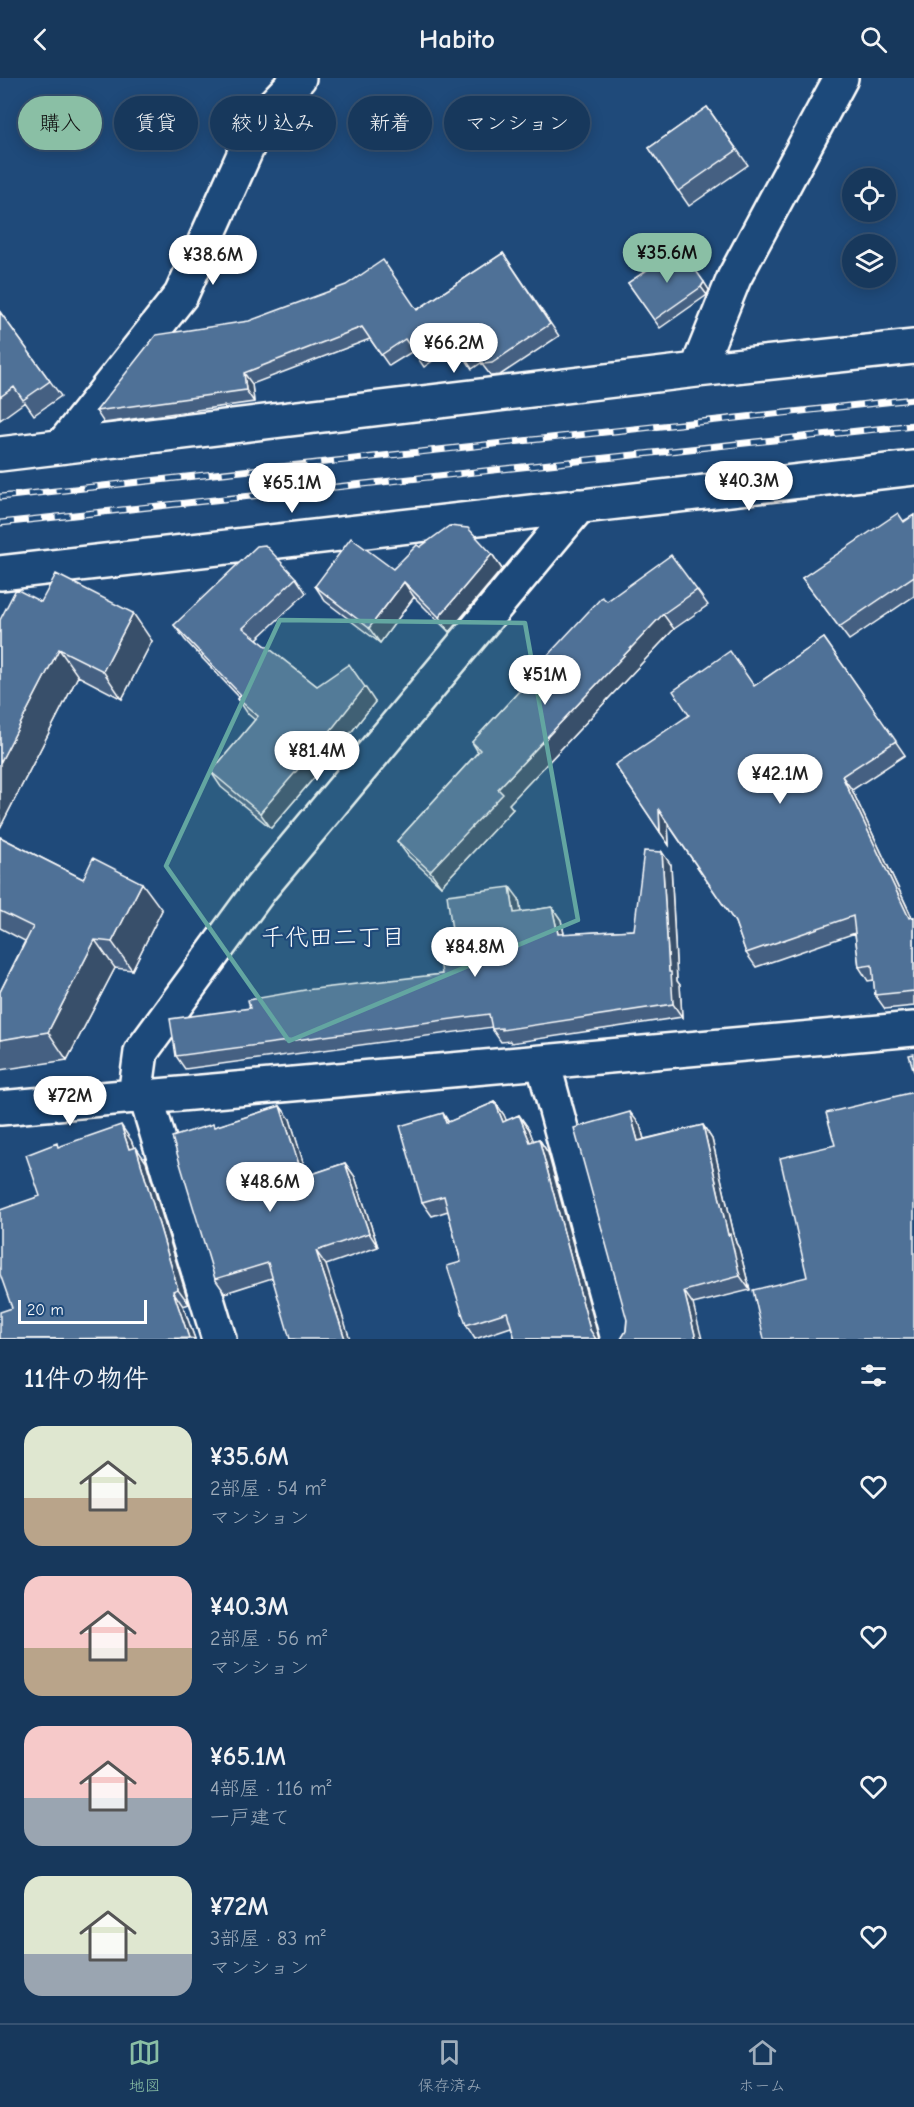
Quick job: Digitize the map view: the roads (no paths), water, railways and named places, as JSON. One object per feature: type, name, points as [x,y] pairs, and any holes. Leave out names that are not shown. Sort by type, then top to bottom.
[{"type":"street","points":[[62,446],[181,295],[260,119],[299,78]]},
{"type":"street","points":[[697,370],[735,278],[841,78]]},
{"type":"street","points":[[0,454],[697,370],[914,347]]},
{"type":"street","points":[[4,579],[579,506],[914,468]]},
{"type":"street","points":[[219,1339],[140,1096],[141,1052],[261,888],[579,506]]},
{"type":"street","points":[[0,1108],[914,1029]]},
{"type":"street","points":[[543,1062],[618,1339]]},
{"type":"railway","points":[[0,497],[914,399]]},
{"type":"railway","points":[[0,523],[914,425]]},
{"type":"district","name":"千代田二丁目","points":[[333,937]]}]
